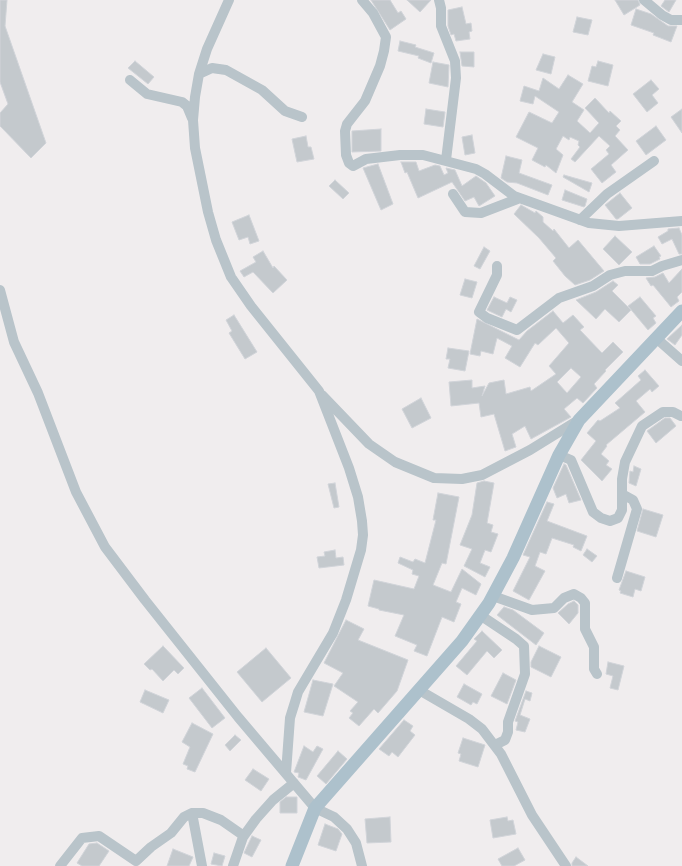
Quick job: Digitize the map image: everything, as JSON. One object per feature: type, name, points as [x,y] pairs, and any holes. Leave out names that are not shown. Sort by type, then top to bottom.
[{"type":"main road","points":[[292,866],[315,808],[462,641],[493,596],[513,558],[559,455],[579,420],[682,311]]},
{"type":"street","points":[[229,0],[207,49],[199,74],[193,120],[195,148],[208,212],[224,264],[251,306],[319,391],[369,444],[395,462],[434,478],[462,479],[482,475],[497,469],[579,420]]},
{"type":"street","points":[[362,0],[381,25],[386,37],[384,51],[365,101],[347,124],[346,155],[349,163],[353,166],[366,159],[412,154],[464,165],[485,174],[503,189],[520,198],[589,223],[619,226],[682,221]]},
{"type":"street","points":[[439,0],[441,8],[441,26],[454,60],[456,78],[446,160]]},
{"type":"street","points":[[644,0],[666,18],[671,20],[682,20]]},
{"type":"street","points":[[199,74],[212,68],[226,70],[262,90],[285,111],[302,117]]},
{"type":"street","points":[[130,80],[147,94],[182,102],[187,106],[193,120]]},
{"type":"street","points":[[580,220],[607,194],[654,161]]},
{"type":"street","points":[[453,194],[465,212],[481,213],[520,198]]},
{"type":"street","points":[[498,266],[497,275],[479,312],[487,318],[517,330],[559,298],[593,286],[610,275],[625,271],[646,273],[682,260]]},
{"type":"street","points":[[0,290],[14,342],[38,393],[76,492],[106,547],[145,600],[315,808],[334,817],[348,829],[356,844],[362,866]]},
{"type":"street","points":[[656,338],[682,361]]},
{"type":"street","points":[[286,773],[290,718],[298,692],[336,626],[349,592],[361,550],[363,535],[358,497],[349,468],[319,391]]},
{"type":"street","points":[[559,455],[571,460],[593,512],[610,522],[618,518],[622,510],[624,495],[622,479],[625,462],[642,426],[663,412],[673,412],[681,416]]},
{"type":"street","points":[[617,578],[637,509],[633,500],[624,495]]},
{"type":"street","points":[[493,596],[532,610],[554,608],[564,598],[574,594],[580,598],[585,603],[585,629],[594,648],[594,669],[597,674]]},
{"type":"street","points":[[480,616],[516,638],[524,646],[525,674],[508,722],[508,732],[505,740],[494,745]]},
{"type":"street","points":[[419,690],[477,725],[494,745],[510,770],[532,815],[566,866]]},
{"type":"street","points":[[233,866],[244,836],[272,800],[294,783]]},
{"type":"street","points":[[60,866],[82,838],[99,836],[136,861],[151,847],[171,833],[184,817],[192,814],[203,813],[221,820],[244,836]]},
{"type":"street","points":[[192,814],[202,866]]},
{"type":"building","points":[[0,0],[7,0],[5,26],[46,143],[31,158],[0,126],[0,113],[8,104],[0,82]]},
{"type":"building","points":[[371,0],[390,0],[398,13],[401,11],[406,19],[390,30]]},
{"type":"building","points":[[407,0],[431,0],[420,12]]},
{"type":"building","points":[[615,0],[638,0],[640,5],[624,15]]},
{"type":"building","points":[[665,0],[676,0],[669,12],[661,6]]},
{"type":"building","points":[[462,7],[466,24],[471,23],[472,31],[469,32],[470,39],[456,41],[454,34],[451,35],[448,26],[448,10]]},
{"type":"building","points":[[636,9],[651,14],[668,26],[677,26],[671,42],[653,35],[654,33],[631,25]]},
{"type":"building","points":[[577,17],[592,20],[588,35],[573,32]]},
{"type":"building","points":[[400,41],[416,45],[415,47],[434,53],[431,63],[418,58],[419,56],[398,51]]},
{"type":"building","points":[[460,52],[474,52],[474,67],[462,66]]},
{"type":"building","points":[[543,54],[555,57],[551,74],[536,70]]},
{"type":"building","points":[[135,61],[154,77],[148,84],[128,68]]},
{"type":"building","points":[[598,61],[613,65],[608,86],[588,81],[592,66],[596,67]]},
{"type":"building","points":[[433,62],[449,65],[448,87],[429,83]]},
{"type":"building","points":[[568,75],[583,84],[572,102],[584,110],[577,121],[590,133],[599,123],[585,108],[595,98],[609,113],[610,111],[621,121],[616,126],[620,130],[615,136],[628,150],[611,165],[616,172],[602,183],[591,169],[609,154],[606,150],[610,146],[599,136],[575,162],[571,159],[580,147],[578,145],[579,141],[570,137],[569,140],[563,136],[556,149],[563,155],[556,173],[546,165],[545,167],[532,160],[538,148],[516,137],[529,112],[552,123],[559,112],[535,96],[533,104],[520,101],[524,86],[539,91],[543,78],[559,89]]},
{"type":"building","points":[[651,80],[659,89],[652,95],[658,103],[647,112],[633,94]]},
{"type":"building","points":[[426,109],[445,112],[443,127],[424,124]]},
{"type":"building","points":[[682,109],[682,133],[671,117]]},
{"type":"building","points":[[656,126],[666,140],[646,155],[636,141]]},
{"type":"building","points":[[381,129],[381,151],[352,152],[352,131]]},
{"type":"building","points":[[472,135],[475,153],[465,155],[462,137]]},
{"type":"building","points":[[306,136],[308,147],[311,147],[314,159],[297,162],[292,139]]},
{"type":"building","points":[[506,156],[522,160],[519,173],[552,185],[548,195],[517,183],[507,182],[501,178]]},
{"type":"building","points":[[401,162],[416,162],[419,171],[435,165],[440,166],[444,175],[448,173],[446,168],[455,170],[462,186],[476,176],[486,183],[495,196],[479,206],[474,197],[465,201],[452,182],[418,198]]},
{"type":"building","points":[[378,164],[393,204],[381,210],[363,168]]},
{"type":"building","points":[[564,175],[592,183],[589,192],[563,177]]},
{"type":"building","points":[[335,180],[349,193],[343,199],[329,186]]},
{"type":"building","points":[[565,190],[587,199],[585,206],[584,207],[562,200]]},
{"type":"building","points":[[620,193],[632,208],[616,219],[605,205]]},
{"type":"building","points":[[521,205],[535,213],[536,211],[543,217],[543,222],[553,231],[554,229],[569,248],[578,240],[604,271],[590,280],[575,285],[565,276],[553,261],[556,258],[539,238],[514,214]]},
{"type":"building","points":[[249,215],[259,241],[250,244],[248,237],[239,240],[232,222]]},
{"type":"building","points":[[679,228],[682,235],[682,254],[679,254],[672,239],[662,244],[658,237],[668,231],[668,229]]},
{"type":"building","points":[[615,236],[632,252],[619,265],[603,249]]},
{"type":"building","points":[[654,246],[661,256],[659,257],[660,259],[650,264],[640,264],[636,257]]},
{"type":"building","points":[[484,247],[490,251],[480,269],[474,266]]},
{"type":"building","points":[[263,251],[273,268],[274,266],[287,280],[273,293],[253,272],[244,277],[240,271],[256,262],[253,257]]},
{"type":"building","points":[[682,269],[682,292],[677,297],[679,301],[671,307],[653,285],[651,286],[646,278],[655,277],[663,273],[669,283]]},
{"type":"building","points":[[465,279],[477,282],[472,298],[460,295]]},
{"type":"building","points":[[613,281],[618,285],[612,291],[631,310],[619,322],[605,309],[596,319],[576,300],[596,292]]},
{"type":"building","points":[[494,297],[507,303],[510,297],[517,300],[511,312],[506,309],[502,317],[487,310]]},
{"type":"building","points":[[640,297],[656,316],[653,318],[656,323],[648,330],[628,306]]},
{"type":"building","points":[[553,311],[563,323],[573,315],[584,327],[580,330],[602,353],[613,342],[623,352],[605,370],[606,371],[594,384],[597,388],[583,403],[577,398],[564,409],[571,417],[531,439],[525,426],[512,434],[516,447],[505,451],[494,414],[481,417],[479,403],[451,406],[449,382],[472,380],[472,388],[485,386],[482,396],[489,383],[504,380],[506,394],[530,387],[531,391],[556,374],[549,366],[569,343],[556,328],[538,345],[535,343],[520,367],[505,358],[512,346],[497,338],[493,354],[481,351],[480,356],[470,354],[477,319],[519,340],[527,331]],"holes":[[[571,368],[581,377],[567,393],[557,382]]]},
{"type":"building","points":[[234,315],[257,352],[245,359],[229,333],[232,331],[226,320]]},
{"type":"building","points":[[682,325],[682,335],[675,345],[667,339]]},
{"type":"building","points":[[448,348],[469,351],[465,371],[448,368],[450,359],[446,359]]},
{"type":"building","points":[[645,370],[659,386],[652,392],[650,389],[636,401],[645,412],[606,445],[607,446],[601,454],[609,461],[606,465],[612,469],[602,481],[581,460],[596,441],[587,433],[598,420],[600,421],[620,408],[615,403],[641,380],[638,376]]},
{"type":"building","points":[[421,398],[431,418],[412,428],[402,409]]},
{"type":"building","points":[[665,418],[670,418],[676,426],[656,443],[647,431]]},
{"type":"building","points":[[564,464],[566,465],[581,500],[569,503],[566,494],[557,498],[553,488]]},
{"type":"building","points":[[634,466],[641,469],[636,486],[629,483],[630,471],[633,472]]},
{"type":"building","points":[[484,481],[494,483],[487,523],[493,525],[491,532],[498,534],[491,552],[485,550],[480,563],[490,567],[485,577],[464,566],[472,549],[460,545],[472,515],[477,483]]},
{"type":"building","points":[[335,483],[339,507],[334,508],[328,484]]},
{"type":"building","points":[[438,493],[459,497],[446,564],[442,563],[433,585],[451,592],[462,569],[481,584],[476,595],[462,588],[456,602],[461,604],[454,622],[442,617],[427,656],[414,651],[417,645],[395,636],[404,615],[379,610],[368,606],[374,580],[414,589],[419,576],[412,574],[413,570],[398,563],[400,557],[413,562],[415,559],[425,563],[436,520],[433,520]]},
{"type":"building","points":[[547,502],[554,504],[547,521],[587,536],[581,551],[573,547],[574,545],[552,538],[546,554],[540,552],[535,566],[545,571],[529,600],[513,591],[530,557],[523,555]]},
{"type":"building","points":[[643,509],[663,515],[656,537],[637,531]]},
{"type":"building","points":[[587,549],[597,556],[592,562],[583,555]]},
{"type":"building","points":[[335,550],[336,558],[343,557],[344,565],[319,568],[317,557],[325,556],[324,552]]},
{"type":"building","points":[[626,571],[645,577],[641,591],[635,589],[633,597],[620,593],[621,591],[619,590]]},
{"type":"building","points":[[574,601],[578,605],[578,613],[569,624],[558,613]]},
{"type":"building","points":[[504,607],[513,610],[544,633],[536,645],[497,615]]},
{"type":"building","points":[[346,620],[364,629],[358,640],[408,660],[397,691],[378,713],[374,709],[359,726],[349,718],[353,713],[350,711],[358,702],[334,686],[343,673],[324,663]]},
{"type":"building","points":[[482,631],[502,650],[494,658],[487,651],[467,675],[456,666],[477,641],[474,639]]},
{"type":"building","points":[[163,646],[184,668],[178,674],[174,670],[163,681],[152,669],[150,670],[144,664]]},
{"type":"building","points":[[539,646],[561,657],[551,677],[531,667],[531,662]]},
{"type":"building","points":[[266,648],[291,678],[262,702],[237,672]]},
{"type":"building","points":[[608,662],[624,666],[618,690],[610,688],[613,676],[606,674]]},
{"type":"building","points":[[503,673],[516,680],[507,704],[491,696]]},
{"type":"building","points":[[313,680],[333,684],[323,716],[304,712]]},
{"type":"building","points":[[464,684],[482,694],[477,704],[473,702],[471,705],[457,697]]},
{"type":"building","points":[[202,688],[225,718],[212,728],[189,698]]},
{"type":"building","points":[[145,690],[169,700],[163,713],[140,702]]},
{"type":"building","points":[[526,691],[532,693],[530,701],[525,699],[520,715],[530,719],[525,732],[516,730],[518,722],[515,721]]},
{"type":"building","points":[[404,720],[413,726],[410,731],[415,735],[398,757],[392,752],[389,756],[379,749]]},
{"type":"building","points":[[192,723],[213,734],[195,772],[187,769],[188,766],[183,764],[190,747],[182,742]]},
{"type":"building","points":[[235,735],[241,740],[230,751],[225,745]]},
{"type":"building","points":[[463,738],[485,745],[478,767],[459,761],[461,754],[458,753]]},
{"type":"building","points":[[304,746],[313,752],[317,746],[323,749],[306,780],[298,777],[299,773],[294,772]]},
{"type":"building","points":[[338,751],[347,759],[326,784],[317,776]]},
{"type":"building","points":[[253,769],[269,779],[261,791],[245,780]]},
{"type":"building","points":[[286,797],[297,797],[297,813],[280,813],[280,802]]},
{"type":"building","points":[[390,817],[391,842],[367,843],[365,819]]},
{"type":"building","points":[[507,817],[508,821],[513,820],[516,834],[493,838],[490,820]]},
{"type":"building","points":[[325,824],[338,829],[342,834],[336,851],[318,845]]},
{"type":"building","points":[[252,836],[261,840],[252,857],[244,853]]},
{"type":"building","points":[[97,843],[109,851],[99,866],[82,866],[77,863],[89,844]]},
{"type":"building","points":[[518,848],[525,860],[514,866],[502,866],[498,859]]},
{"type":"building","points":[[173,849],[193,857],[189,866],[167,866]]},
{"type":"building","points":[[214,853],[225,856],[222,866],[211,864]]},
{"type":"building","points":[[576,857],[588,866],[572,866],[572,863]]}]
